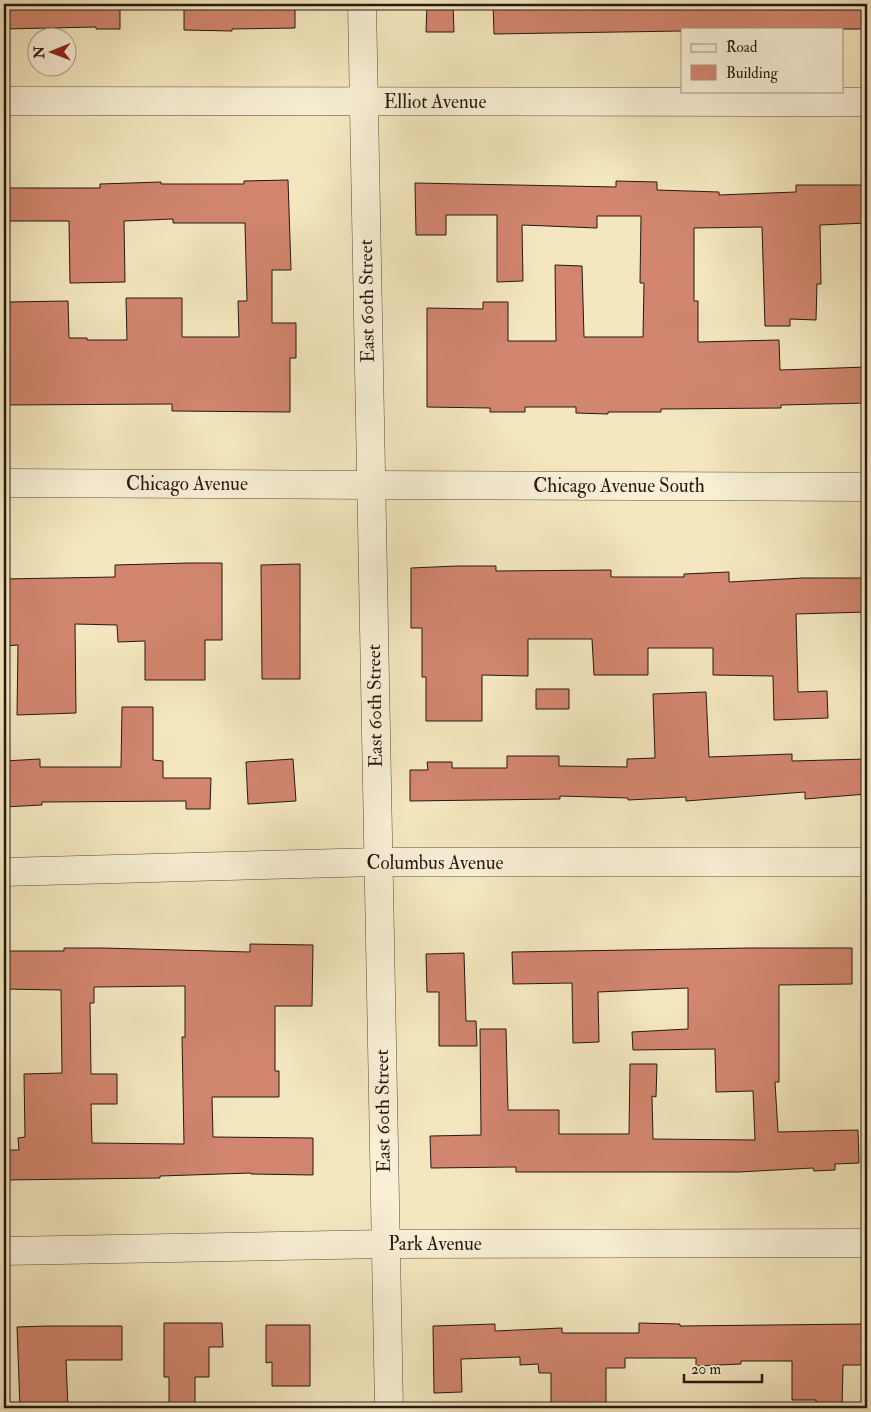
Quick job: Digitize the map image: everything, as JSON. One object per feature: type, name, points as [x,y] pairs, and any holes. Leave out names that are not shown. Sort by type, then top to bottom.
[{"type":"street","name":"East 60th Street","points":[[362,4],[389,1408]]},
{"type":"street","name":"Elliot Avenue","points":[[4,101],[867,102]]},
{"type":"street","name":"Chicago Avenue","points":[[4,483],[370,485]]},
{"type":"street","name":"Chicago Avenue South","points":[[370,485],[867,487]]},
{"type":"street","name":"Columbus Avenue","points":[[4,872],[378,862],[867,862]]},
{"type":"street","name":"Park Avenue","points":[[4,1252],[386,1244],[867,1243]]},
{"type":"building","points":[[4,4],[120,4],[120,29],[96,29],[96,27],[4,29]]},
{"type":"building","points":[[184,4],[295,4],[295,28],[232,29],[232,31],[184,30]]},
{"type":"building","points":[[427,4],[453,4],[454,32],[426,32]]},
{"type":"building","points":[[493,4],[867,4],[867,29],[681,28],[681,31],[494,34]]},
{"type":"building","points":[[288,180],[291,270],[272,270],[272,323],[296,323],[296,358],[290,358],[290,412],[172,411],[172,404],[4,405],[4,341],[8,340],[8,302],[68,301],[69,338],[127,340],[126,298],[182,298],[182,337],[239,337],[238,301],[247,301],[245,223],[173,223],[173,219],[124,221],[125,282],[70,283],[69,221],[4,221],[4,188],[100,188],[100,184],[161,182],[161,184],[244,184],[244,181]]},
{"type":"building","points":[[616,181],[657,182],[657,190],[719,192],[719,195],[796,192],[796,185],[867,185],[867,223],[820,225],[821,284],[817,284],[816,320],[790,319],[790,326],[765,326],[762,227],[694,228],[694,301],[698,301],[698,342],[779,340],[780,370],[867,367],[867,403],[781,405],[781,408],[661,409],[661,412],[608,412],[608,414],[576,413],[576,407],[525,407],[525,412],[490,412],[490,408],[427,407],[427,308],[483,309],[483,302],[508,302],[508,341],[556,341],[555,265],[582,266],[584,337],[643,337],[644,283],[640,283],[641,216],[597,216],[597,228],[522,225],[523,281],[497,282],[497,215],[446,215],[446,235],[416,235],[415,183],[616,187]]},
{"type":"building","points":[[222,563],[222,640],[205,640],[205,680],[145,680],[145,641],[118,642],[117,625],[75,624],[76,713],[17,715],[18,645],[4,646],[4,579],[115,577],[115,565]]},
{"type":"building","points":[[300,564],[300,679],[262,679],[261,565]]},
{"type":"building","points":[[496,566],[496,571],[611,570],[611,577],[684,577],[684,574],[729,572],[729,582],[803,578],[867,578],[867,612],[796,614],[798,692],[827,691],[828,718],[774,720],[773,676],[713,675],[713,648],[648,648],[648,675],[594,675],[592,639],[528,639],[528,676],[482,675],[482,721],[426,721],[426,677],[422,677],[422,628],[411,628],[411,568]]},
{"type":"building","points":[[536,689],[569,689],[569,709],[536,709]]},
{"type":"building","points":[[706,692],[709,757],[792,754],[792,761],[867,759],[867,794],[805,799],[805,792],[686,801],[686,797],[628,800],[628,798],[560,796],[560,799],[410,801],[410,770],[428,770],[427,762],[452,762],[452,768],[507,768],[507,756],[559,756],[559,766],[627,767],[627,759],[655,758],[653,694]]},
{"type":"building","points":[[122,707],[153,707],[153,760],[163,761],[163,778],[211,778],[210,809],[186,809],[186,801],[42,802],[42,805],[4,807],[4,761],[40,759],[40,767],[121,767]]},
{"type":"building","points":[[293,759],[296,801],[248,804],[246,762]]},
{"type":"building","points":[[250,944],[313,945],[312,1006],[275,1006],[275,1071],[279,1071],[279,1097],[212,1097],[213,1137],[313,1138],[313,1175],[251,1173],[160,1176],[160,1178],[4,1180],[4,1150],[19,1150],[18,1138],[25,1137],[24,1074],[62,1073],[61,990],[4,989],[4,951],[64,951],[64,948],[103,948],[250,952]],"holes":[[[185,986],[185,1037],[182,1037],[184,1144],[92,1143],[91,1104],[117,1104],[117,1074],[91,1074],[90,1003],[94,1003],[94,987]]]},
{"type":"building","points":[[852,948],[852,984],[779,985],[779,1082],[775,1082],[778,1132],[858,1130],[859,1163],[835,1164],[835,1170],[814,1171],[813,1168],[739,1172],[516,1172],[516,1167],[431,1168],[430,1136],[481,1135],[480,1029],[506,1029],[508,1110],[559,1110],[559,1134],[629,1134],[630,1064],[657,1064],[656,1097],[652,1096],[653,1139],[755,1140],[753,1091],[716,1092],[715,1049],[633,1050],[632,1032],[688,1029],[688,988],[598,992],[599,1042],[573,1043],[572,983],[513,984],[512,952]]},
{"type":"building","points":[[464,953],[466,1021],[476,1021],[477,1046],[439,1046],[439,992],[427,992],[426,954]]},
{"type":"building","points":[[164,1323],[222,1323],[223,1347],[209,1347],[209,1377],[195,1377],[195,1408],[169,1408],[169,1377],[164,1377]]},
{"type":"building","points":[[639,1323],[680,1324],[680,1326],[863,1324],[863,1365],[843,1365],[842,1408],[816,1408],[816,1400],[792,1400],[792,1361],[741,1361],[741,1364],[696,1366],[696,1358],[625,1358],[625,1368],[606,1368],[606,1408],[551,1408],[551,1373],[539,1373],[538,1364],[520,1365],[520,1357],[461,1359],[462,1392],[434,1393],[433,1326],[495,1324],[495,1331],[562,1328],[562,1333],[639,1333]]},
{"type":"building","points":[[266,1325],[310,1325],[310,1386],[272,1386],[272,1362],[266,1363]]},
{"type":"building","points":[[122,1326],[122,1360],[66,1360],[68,1408],[20,1408],[17,1327]]}]
